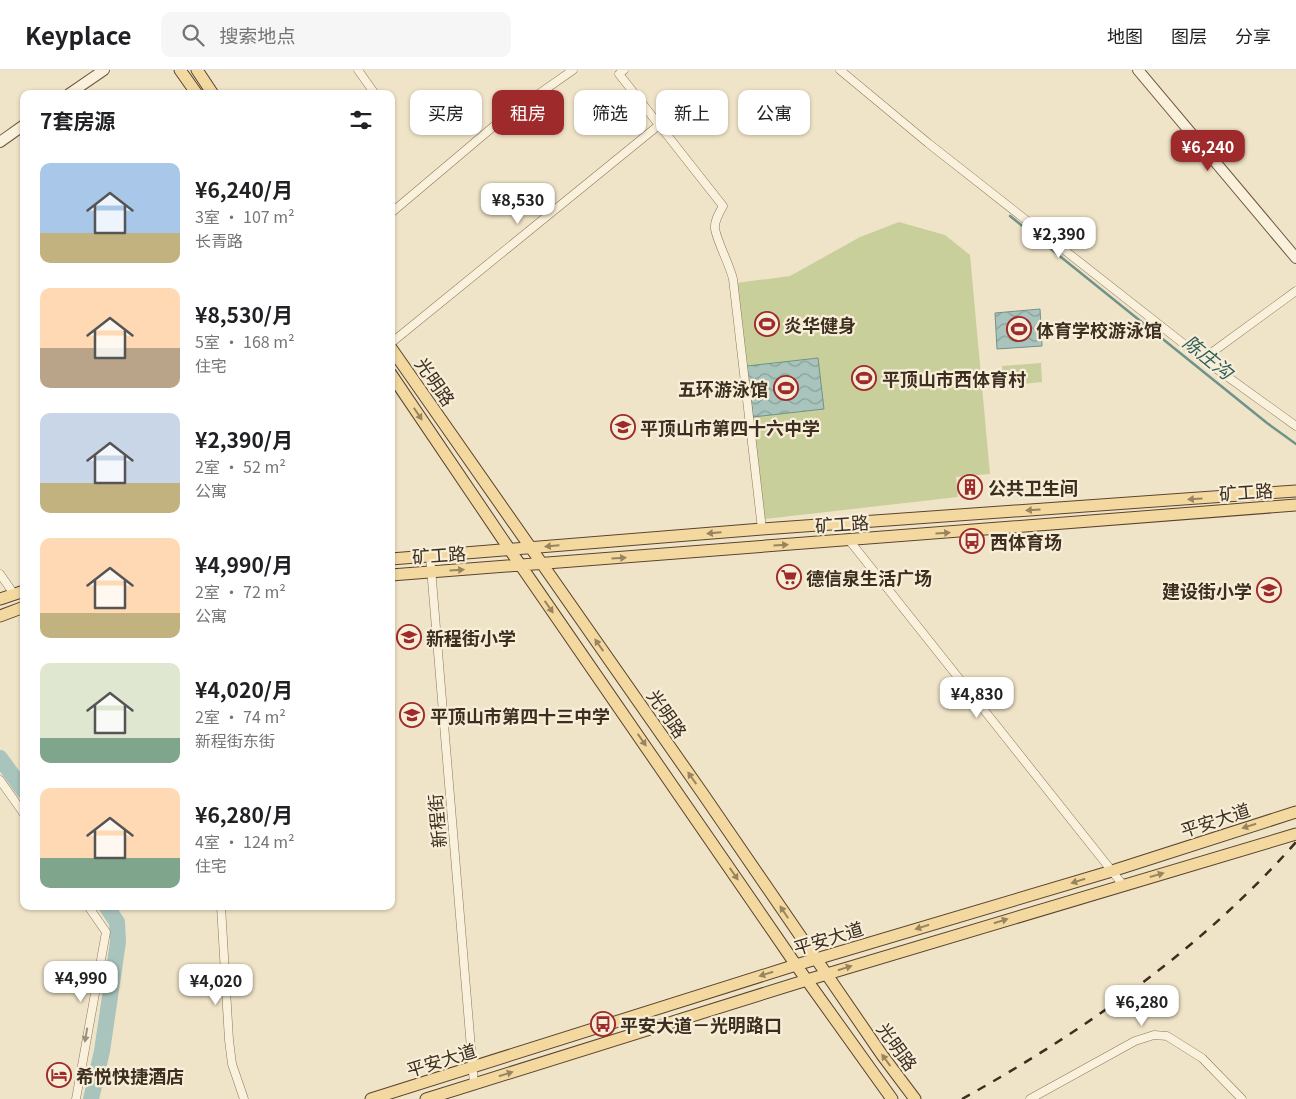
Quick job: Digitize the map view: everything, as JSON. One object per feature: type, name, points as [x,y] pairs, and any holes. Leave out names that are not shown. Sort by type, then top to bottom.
[{"type":"main road","points":[[180,70],[194,90]]},
{"type":"main road","points":[[197,70],[211,90]]},
{"type":"main road","name":"光明路","points":[[395,354],[882,1055],[915,1099]]},
{"type":"main road","name":"光明路","points":[[395,380],[796,965],[892,1099]]},
{"type":"main road","name":"矿工路","points":[[395,559],[762,529],[1296,491]]},
{"type":"main road","name":"矿工路","points":[[395,575],[1296,505]]},
{"type":"main road","points":[[0,599],[19,593]]},
{"type":"main road","points":[[0,616],[20,608]]},
{"type":"main road","name":"平安大道","points":[[371,1099],[796,965],[1112,871],[1296,812]]},
{"type":"main road","name":"平安大道","points":[[426,1099],[826,974],[1296,834]]},
{"type":"street","points":[[75,90],[104,70]]},
{"type":"street","points":[[358,70],[372,90]]},
{"type":"street","points":[[395,209],[500,121],[573,70]]},
{"type":"street","points":[[624,70],[619,74],[656,121]]},
{"type":"street","points":[[840,70],[928,143],[1203,359],[1296,426]]},
{"type":"street","points":[[1138,70],[1296,258]]},
{"type":"street","points":[[395,340],[656,127]]},
{"type":"street","points":[[0,142],[20,128]]},
{"type":"street","points":[[667,135],[723,206],[717,217],[715,228],[733,279],[762,529]]},
{"type":"street","points":[[1203,359],[1296,291]]},
{"type":"street","points":[[850,540],[1123,885]]},
{"type":"street","name":"新程街","points":[[430,556],[474,1084]]},
{"type":"street","points":[[0,574],[19,593]]},
{"type":"street","points":[[0,780],[20,808]]},
{"type":"street","points":[[76,1099],[106,932],[91,910]]},
{"type":"street","points":[[221,910],[229,1040],[232,1064],[244,1099]]},
{"type":"street","points":[[1030,1099],[1135,1042],[1154,1035],[1167,1036],[1202,1058],[1242,1099]]},
{"type":"green space","name":"平顶山市西体育村","points":[[899,222],[945,235],[970,255],[990,474],[956,477],[958,497],[765,519],[736,283],[790,276],[860,237]]},
{"type":"green space","points":[[1041,363],[1042,382],[1004,386],[1002,366]]},
{"type":"water","name":"体育学校游泳馆","points":[[1040,309],[1042,346],[997,349],[995,313]]},
{"type":"water","name":"五环游泳馆","points":[[818,358],[824,409],[753,417],[747,366]]},
{"type":"waterway","name":"陈庄沟","points":[[1010,216],[1267,423],[1296,444]]},
{"type":"waterway","points":[[0,758],[20,786]]},
{"type":"waterway","points":[[91,1099],[102,1051],[118,942],[117,922],[109,910]]},
{"type":"railway","points":[[962,1099],[1052,1045],[1140,985],[1222,917],[1296,842]]},
{"type":"place","name":"炎华健身","points":[[767,324]]},
{"type":"place","name":"体育学校游泳馆","points":[[1019,329]]},
{"type":"place","name":"平顶山市西体育村","points":[[864,378]]},
{"type":"place","name":"五环游泳馆","points":[[786,388]]},
{"type":"place","name":"平顶山市第四十六中学","points":[[623,427]]},
{"type":"place","name":"公共卫生间","points":[[970,487]]},
{"type":"place","name":"西体育场","points":[[972,541]]},
{"type":"place","name":"德信泉生活广场","points":[[789,577]]},
{"type":"place","name":"建设街小学","points":[[1269,590]]},
{"type":"place","name":"新程街小学","points":[[409,637]]},
{"type":"place","name":"平顶山市第四十三中学","points":[[412,715]]},
{"type":"place","name":"平安大道－光明路口","points":[[603,1024]]},
{"type":"place","name":"希悦快捷酒店","points":[[59,1075]]}]
